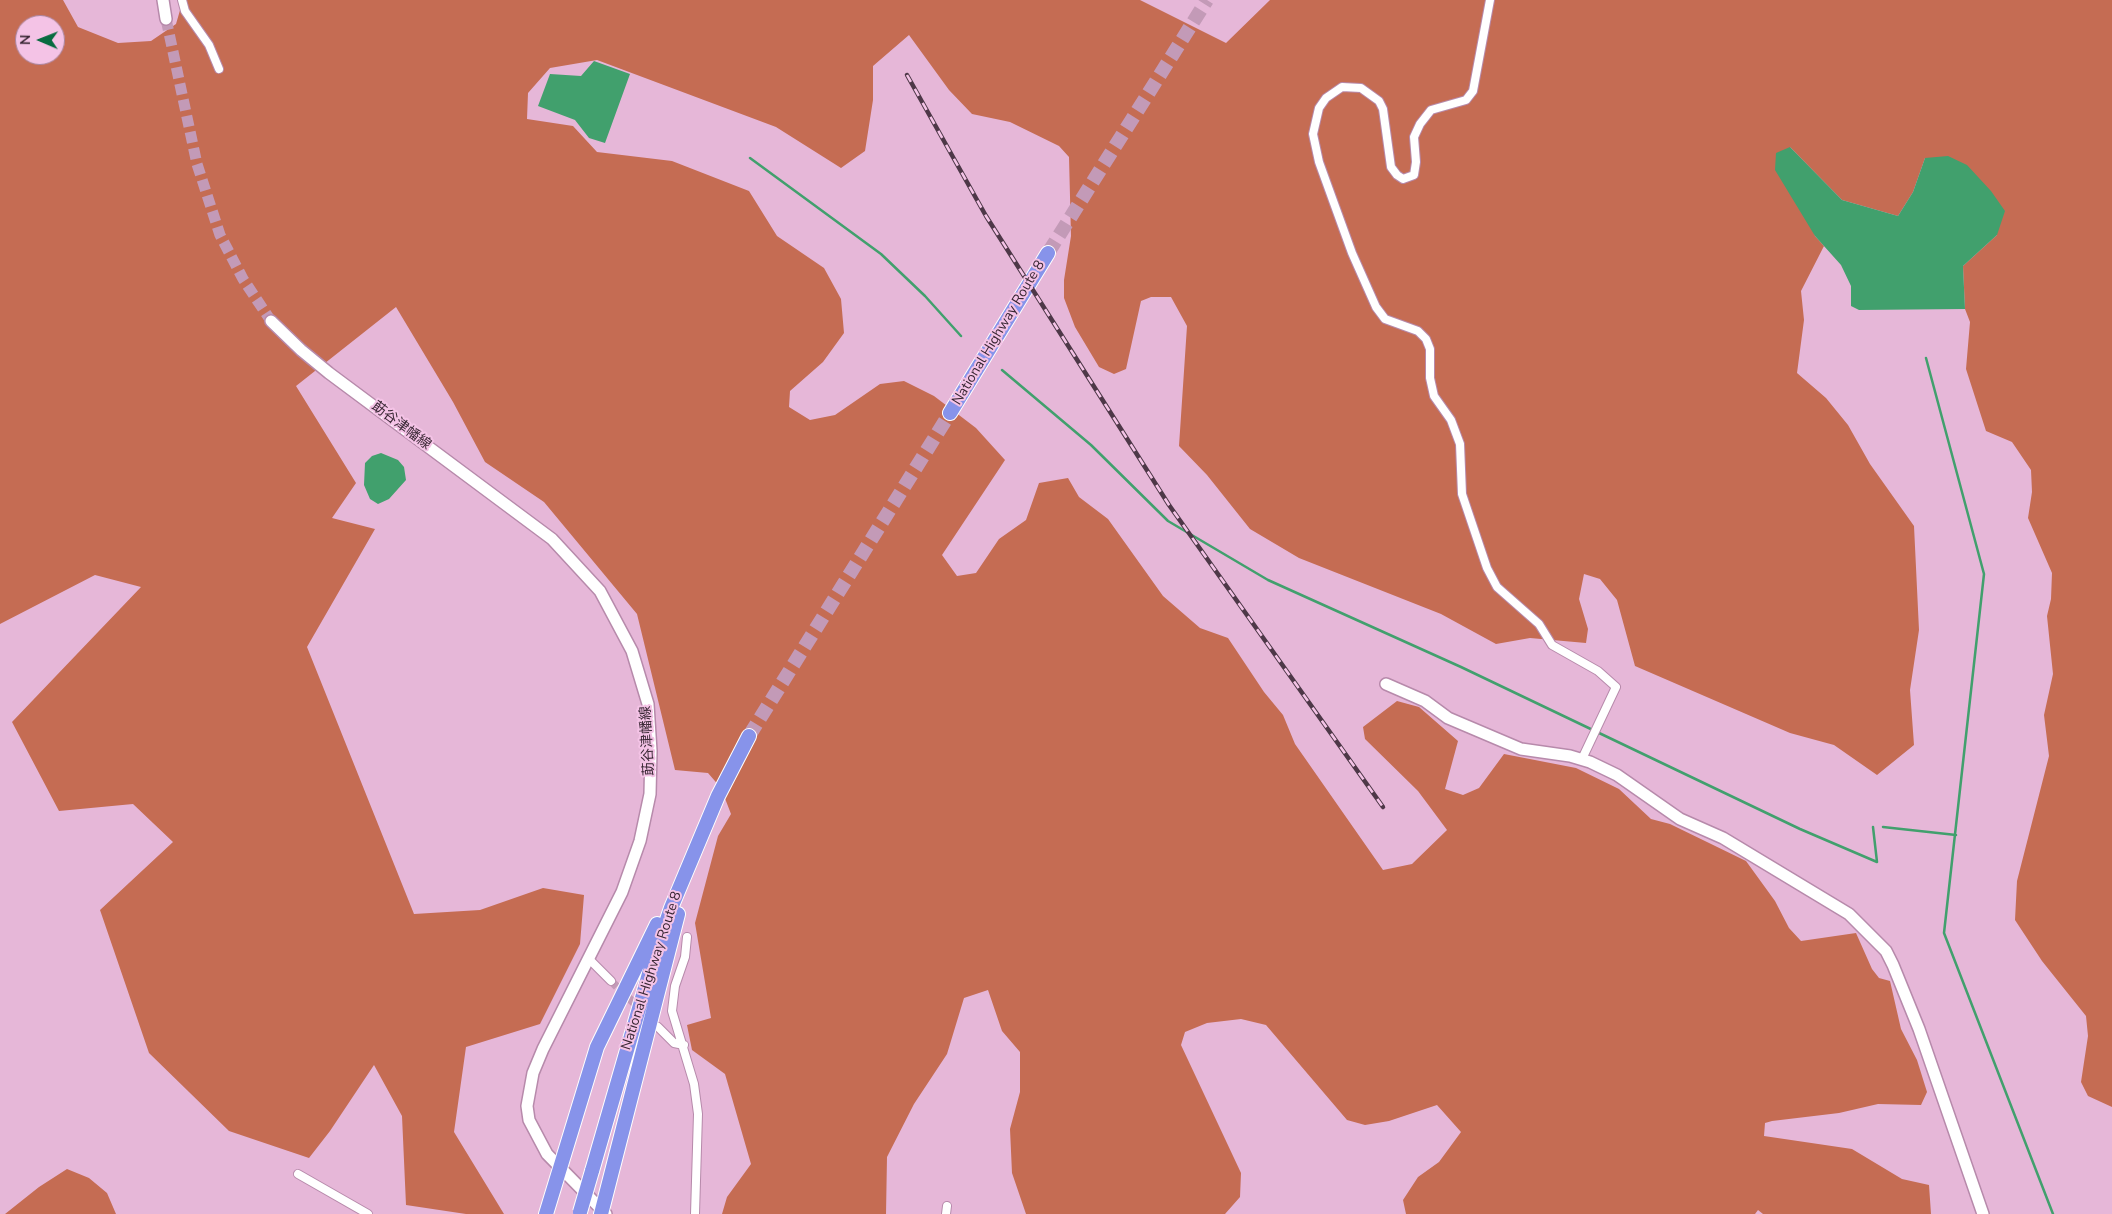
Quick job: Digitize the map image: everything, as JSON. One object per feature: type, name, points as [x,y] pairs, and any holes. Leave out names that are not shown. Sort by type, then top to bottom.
[{"type":"highway","name":"National Highway Route 8","points":[[950,413],[1048,252]]},
{"type":"highway","name":"National Highway Route 8","points":[[580,1213],[651,967],[674,900],[706,822],[749,736]]},
{"type":"highway","points":[[603,1213],[666,954],[706,822]]},
{"type":"highway","points":[[546,1214],[597,1047],[640,961],[662,911],[674,900]]},
{"type":"main road","points":[[163,0],[166,19]]},
{"type":"main road","name":"莇谷津幡線","points":[[271,321],[301,350],[329,373],[552,539],[600,591],[632,651],[648,704],[651,750],[650,794],[640,842],[622,892],[543,1049],[528,1095],[529,1120],[537,1138],[560,1168],[603,1213]]},
{"type":"main road","points":[[1386,684],[1425,701],[1448,718],[1521,749],[1582,759],[1617,775],[1680,819],[1723,838],[1849,914],[1886,951],[1919,1029],[1983,1214]]},
{"type":"street","points":[[182,0],[185,11],[208,45],[219,68]]},
{"type":"street","points":[[1490,0],[1473,91],[1466,100],[1431,110],[1420,124],[1414,137],[1416,162],[1414,175],[1403,179],[1397,175],[1392,167],[1383,109],[1379,101],[1361,88],[1342,87],[1326,98],[1319,108],[1313,134],[1319,162],[1352,253],[1376,307],[1385,319],[1418,331],[1426,339],[1430,349],[1430,378],[1434,396],[1451,420],[1460,444],[1462,494],[1486,568],[1497,587],[1539,624],[1552,645],[1598,671],[1616,687],[1582,759]]},
{"type":"street","points":[[687,937],[686,957],[675,986],[672,1011],[684,1045],[694,1084],[698,1114],[695,1214]]},
{"type":"street","points":[[589,959],[611,981]]},
{"type":"street","points":[[658,1027],[674,1043],[684,1045]]},
{"type":"street","points":[[298,1174],[368,1214]]},
{"type":"shaded area","points":[[0,0],[63,0],[78,27],[118,43],[151,41],[176,24],[183,0],[1140,0],[1226,43],[1270,0],[2112,0],[2112,1107],[2088,1096],[2081,1082],[2088,1036],[2086,1016],[2042,961],[2015,920],[2017,881],[2049,756],[2044,715],[2053,674],[2047,616],[2051,599],[2052,573],[2028,518],[2032,492],[2031,470],[2012,442],[1986,431],[1966,369],[1970,322],[1965,309],[1963,266],[1997,235],[1925,158],[1913,192],[1898,216],[1842,200],[1790,147],[1815,236],[1824,246],[1801,291],[1804,320],[1797,373],[1826,398],[1848,425],[1870,464],[1914,526],[1919,630],[1910,690],[1914,745],[1877,775],[1834,745],[1790,733],[1635,666],[1617,600],[1600,579],[1584,574],[1579,599],[1588,629],[1586,643],[1530,638],[1496,644],[1441,614],[1299,558],[1250,529],[1207,475],[1179,446],[1187,326],[1171,297],[1151,297],[1141,301],[1126,369],[1114,374],[1099,367],[1075,327],[1064,298],[1064,280],[1071,236],[1069,157],[1059,146],[1010,122],[972,114],[949,90],[909,35],[873,66],[873,100],[865,151],[841,168],[776,127],[597,60],[550,68],[528,93],[527,119],[573,126],[597,152],[672,161],[749,191],[777,236],[824,268],[841,299],[844,333],[823,362],[790,391],[789,407],[810,420],[835,415],[880,384],[904,381],[934,396],[976,428],[1005,460],[942,555],[957,576],[976,573],[999,539],[1026,520],[1039,483],[1068,478],[1079,497],[1108,519],[1163,596],[1200,628],[1228,638],[1264,692],[1283,715],[1295,744],[1383,870],[1412,864],[1447,830],[1418,791],[1365,739],[1363,727],[1397,701],[1419,707],[1458,741],[1445,789],[1463,795],[1479,788],[1504,754],[1576,768],[1619,789],[1651,819],[1670,824],[1746,861],[1775,901],[1789,928],[1801,941],[1856,933],[1872,969],[1879,978],[1890,981],[1901,1029],[1917,1060],[1927,1092],[1921,1105],[1878,1104],[1839,1113],[1772,1121],[1765,1123],[1764,1136],[1852,1149],[1902,1179],[1929,1185],[1931,1214],[1763,1214],[1758,1210],[1755,1214],[1406,1214],[1403,1200],[1418,1177],[1439,1162],[1461,1132],[1437,1105],[1389,1121],[1365,1125],[1347,1120],[1266,1025],[1241,1019],[1207,1023],[1185,1032],[1181,1045],[1241,1173],[1240,1197],[1225,1214],[1026,1214],[1012,1173],[1010,1129],[1020,1092],[1020,1052],[1002,1031],[988,990],[964,998],[947,1054],[914,1104],[887,1157],[886,1214],[722,1214],[727,1197],[751,1164],[725,1074],[692,1050],[687,1025],[711,1018],[695,923],[718,836],[731,814],[721,788],[708,773],[675,770],[637,614],[544,502],[485,462],[453,402],[396,307],[296,386],[356,483],[332,518],[375,529],[307,647],[414,914],[480,910],[543,888],[584,895],[580,944],[540,1024],[466,1047],[454,1132],[504,1214],[466,1214],[406,1205],[402,1116],[374,1065],[330,1131],[309,1158],[229,1131],[149,1053],[100,910],[173,842],[133,804],[59,811],[12,722],[141,587],[95,575],[0,624]]},
{"type":"shaded area","points":[[594,61],[630,74],[605,143],[589,138],[575,120],[538,106],[550,74],[581,76]]},
{"type":"shaded area","points":[[1790,147],[1842,200],[1898,216],[1913,192],[1925,158],[1948,156],[1967,165],[1991,191],[2005,211],[1997,235],[1963,266],[1965,309],[1859,310],[1851,306],[1851,286],[1841,265],[1815,236],[1775,170],[1776,153]]},
{"type":"shaded area","points":[[381,453],[398,460],[404,467],[406,480],[389,499],[378,504],[370,499],[364,485],[365,463],[372,456]]},
{"type":"shaded area","points":[[67,1169],[89,1178],[107,1193],[116,1214],[5,1214],[39,1187]]},
{"type":"waterway","points":[[750,158],[881,254],[925,296],[961,336]]},
{"type":"waterway","points":[[1926,358],[1984,574],[1944,933],[2053,1214]]},
{"type":"waterway","points":[[1002,370],[1091,445],[1168,521],[1268,580],[1461,667],[1800,829],[1877,862],[1873,827]]},
{"type":"waterway","points":[[1883,827],[1956,835]]},
{"type":"tunnel","points":[[1048,253],[1207,0]]},
{"type":"tunnel","points":[[166,19],[197,164],[220,235],[243,279],[271,321]]},
{"type":"tunnel","points":[[749,736],[950,413]]},
{"type":"tunnel","points":[[611,981],[641,1010]]},
{"type":"railway","points":[[907,75],[986,216],[1169,505],[1383,807]]}]
